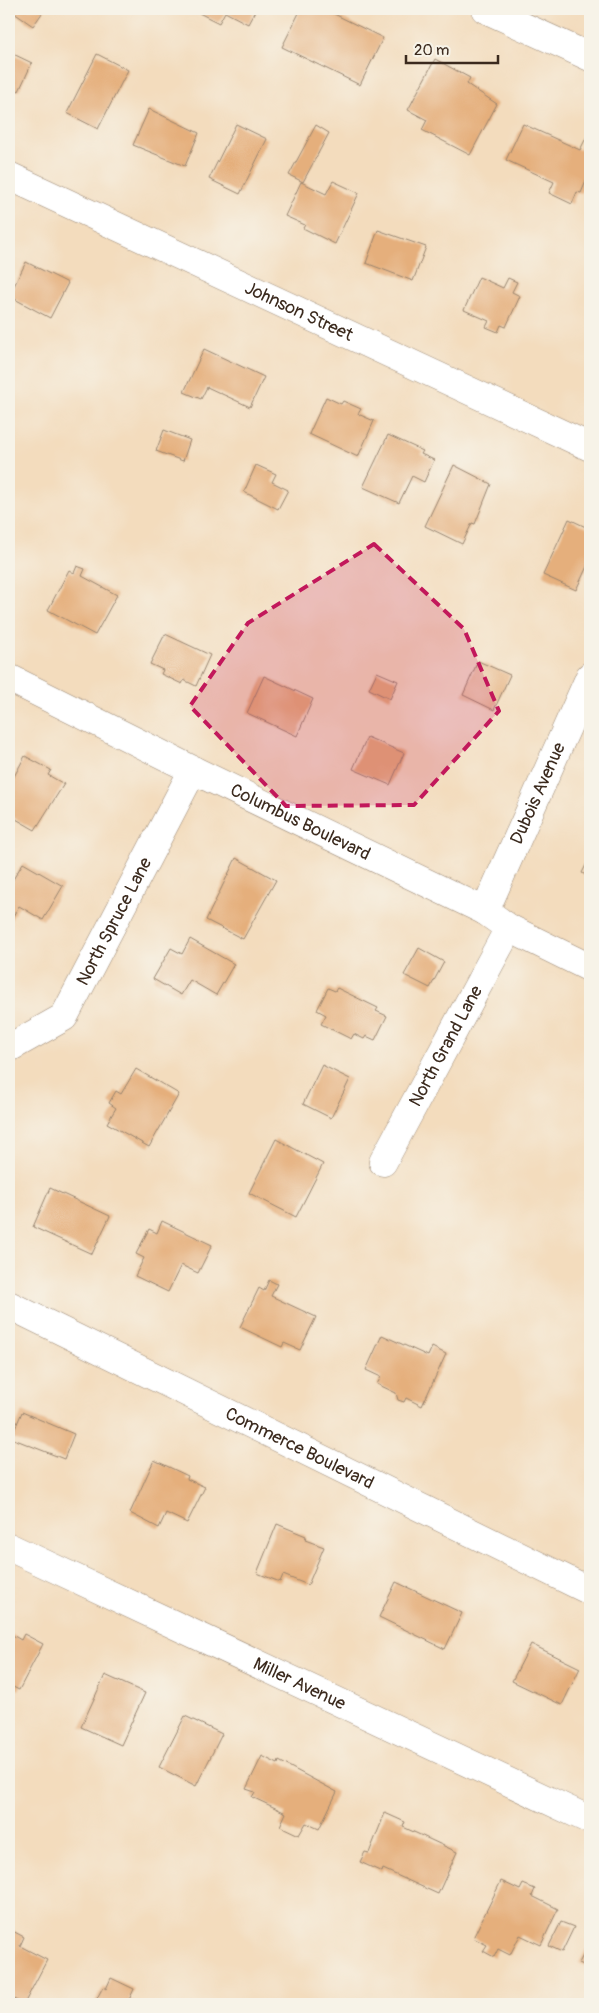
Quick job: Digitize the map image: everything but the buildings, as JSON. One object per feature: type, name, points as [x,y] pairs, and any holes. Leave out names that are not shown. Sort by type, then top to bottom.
[{"type":"street","points":[[485,9],[590,58]]},
{"type":"street","name":"Johnson Street","points":[[9,176],[590,447]]},
{"type":"street","name":"Dubois Avenue","points":[[485,911],[590,676]]},
{"type":"street","name":"Columbus Boulevard","points":[[9,678],[193,770],[485,911],[509,928],[590,968]]},
{"type":"street","name":"North Spruce Lane","points":[[9,1048],[64,1017],[193,770]]},
{"type":"street","name":"North Grand Lane","points":[[383,1162],[509,928]]},
{"type":"street","name":"Commerce Boulevard","points":[[9,1305],[590,1591]]},
{"type":"street","name":"Miller Avenue","points":[[9,1547],[590,1820]]},
{"type":"highlighted area","points":[[374,544],[464,629],[499,711],[414,805],[286,806],[190,706],[248,623]]}]
